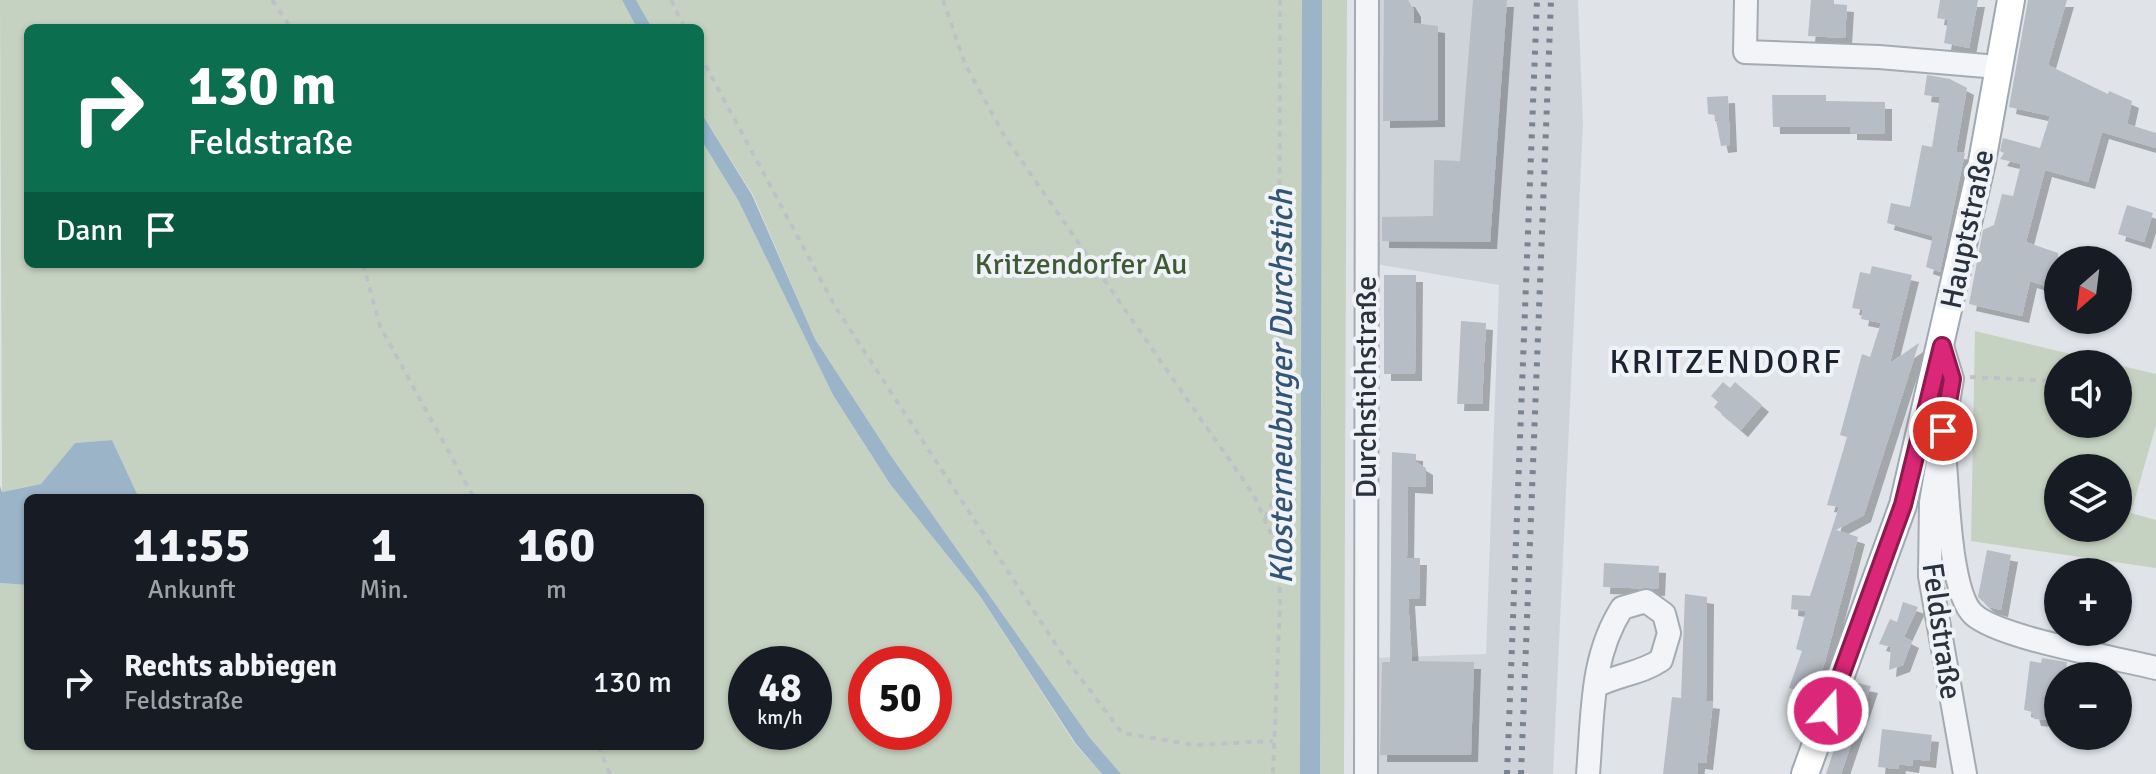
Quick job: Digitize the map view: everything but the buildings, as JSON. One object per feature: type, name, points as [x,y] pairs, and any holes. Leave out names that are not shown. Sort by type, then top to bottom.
[{"type":"main road","name":"Hauptstraße","points":[[1805,774],[1903,505],[1982,162],[2011,0]]},
{"type":"street","name":"Durchstichstraße","points":[[1366,774],[1367,0]]},
{"type":"street","points":[[1746,0],[1745,52],[1879,57],[1998,67]]},
{"type":"street","name":"Feldstraße","points":[[1942,346],[1952,379],[1931,502],[1930,576],[1965,774]]},
{"type":"street","points":[[1943,431],[1956,577],[1972,613],[2000,629],[2156,668]]},
{"type":"street","points":[[1588,774],[1596,686]]},
{"type":"path","points":[[272,0],[288,24]]},
{"type":"path","points":[[671,0],[683,24]]},
{"type":"path","points":[[943,0],[965,64],[1005,137],[1253,494],[1278,549],[1280,603],[1273,774]]},
{"type":"path","points":[[1265,519],[1279,489],[1280,0]]},
{"type":"path","points":[[704,62],[836,308],[1058,648],[1122,733],[1195,745],[1273,741]]},
{"type":"path","points":[[364,268],[380,326],[472,494]]},
{"type":"path","points":[[1952,379],[1984,376],[2044,380]]},
{"type":"path","points":[[600,750],[610,774]]},
{"type":"shaded area","points":[[1378,0],[1578,0],[1583,123],[1553,774],[1376,774],[1373,658],[1486,654],[1499,285],[1376,264]]},
{"type":"green space","points":[[0,0],[622,0],[635,24],[24,24],[24,268],[704,268],[704,145],[738,200],[833,395],[890,484],[980,596],[1075,744],[1102,774],[0,774],[0,583],[24,585],[24,750],[704,750],[704,494],[137,494],[112,440],[75,443],[41,484],[2,492]]},
{"type":"green space","name":"Kritzendorfer Au","points":[[636,0],[1347,0],[1344,774],[1121,774],[1090,738],[891,456],[815,339],[753,195],[704,117],[704,24],[650,24]]},
{"type":"green space","points":[[1975,331],[2054,350],[2044,350],[2044,438],[2132,438],[2132,368],[2156,374],[2156,425],[2132,509],[2132,454],[2044,454],[2044,542],[2132,542],[2132,513],[2156,520],[2156,568],[2132,564],[2132,558],[2087,558],[1971,541]]},
{"type":"water","points":[[622,0],[636,0],[650,24],[635,24]]},
{"type":"water","points":[[704,117],[752,195],[815,339],[891,456],[1090,738],[1121,774],[1102,774],[1076,744],[980,596],[890,484],[833,395],[738,200],[704,145]]},
{"type":"water","points":[[112,440],[137,494],[24,494],[24,585],[0,583],[0,486],[2,492],[41,484],[75,443]]},
{"type":"waterway","name":"Klosterneuburger Durchstich","points":[[1310,774],[1312,0]]},
{"type":"railway","points":[[1507,774],[1537,0]]},
{"type":"railway","points":[[1521,774],[1551,0]]},
{"type":"district","name":"KRITZENDORF","points":[[1726,361]]},
{"type":"route","points":[[1828,711],[1903,505],[1942,346],[1952,379],[1943,431]]}]
